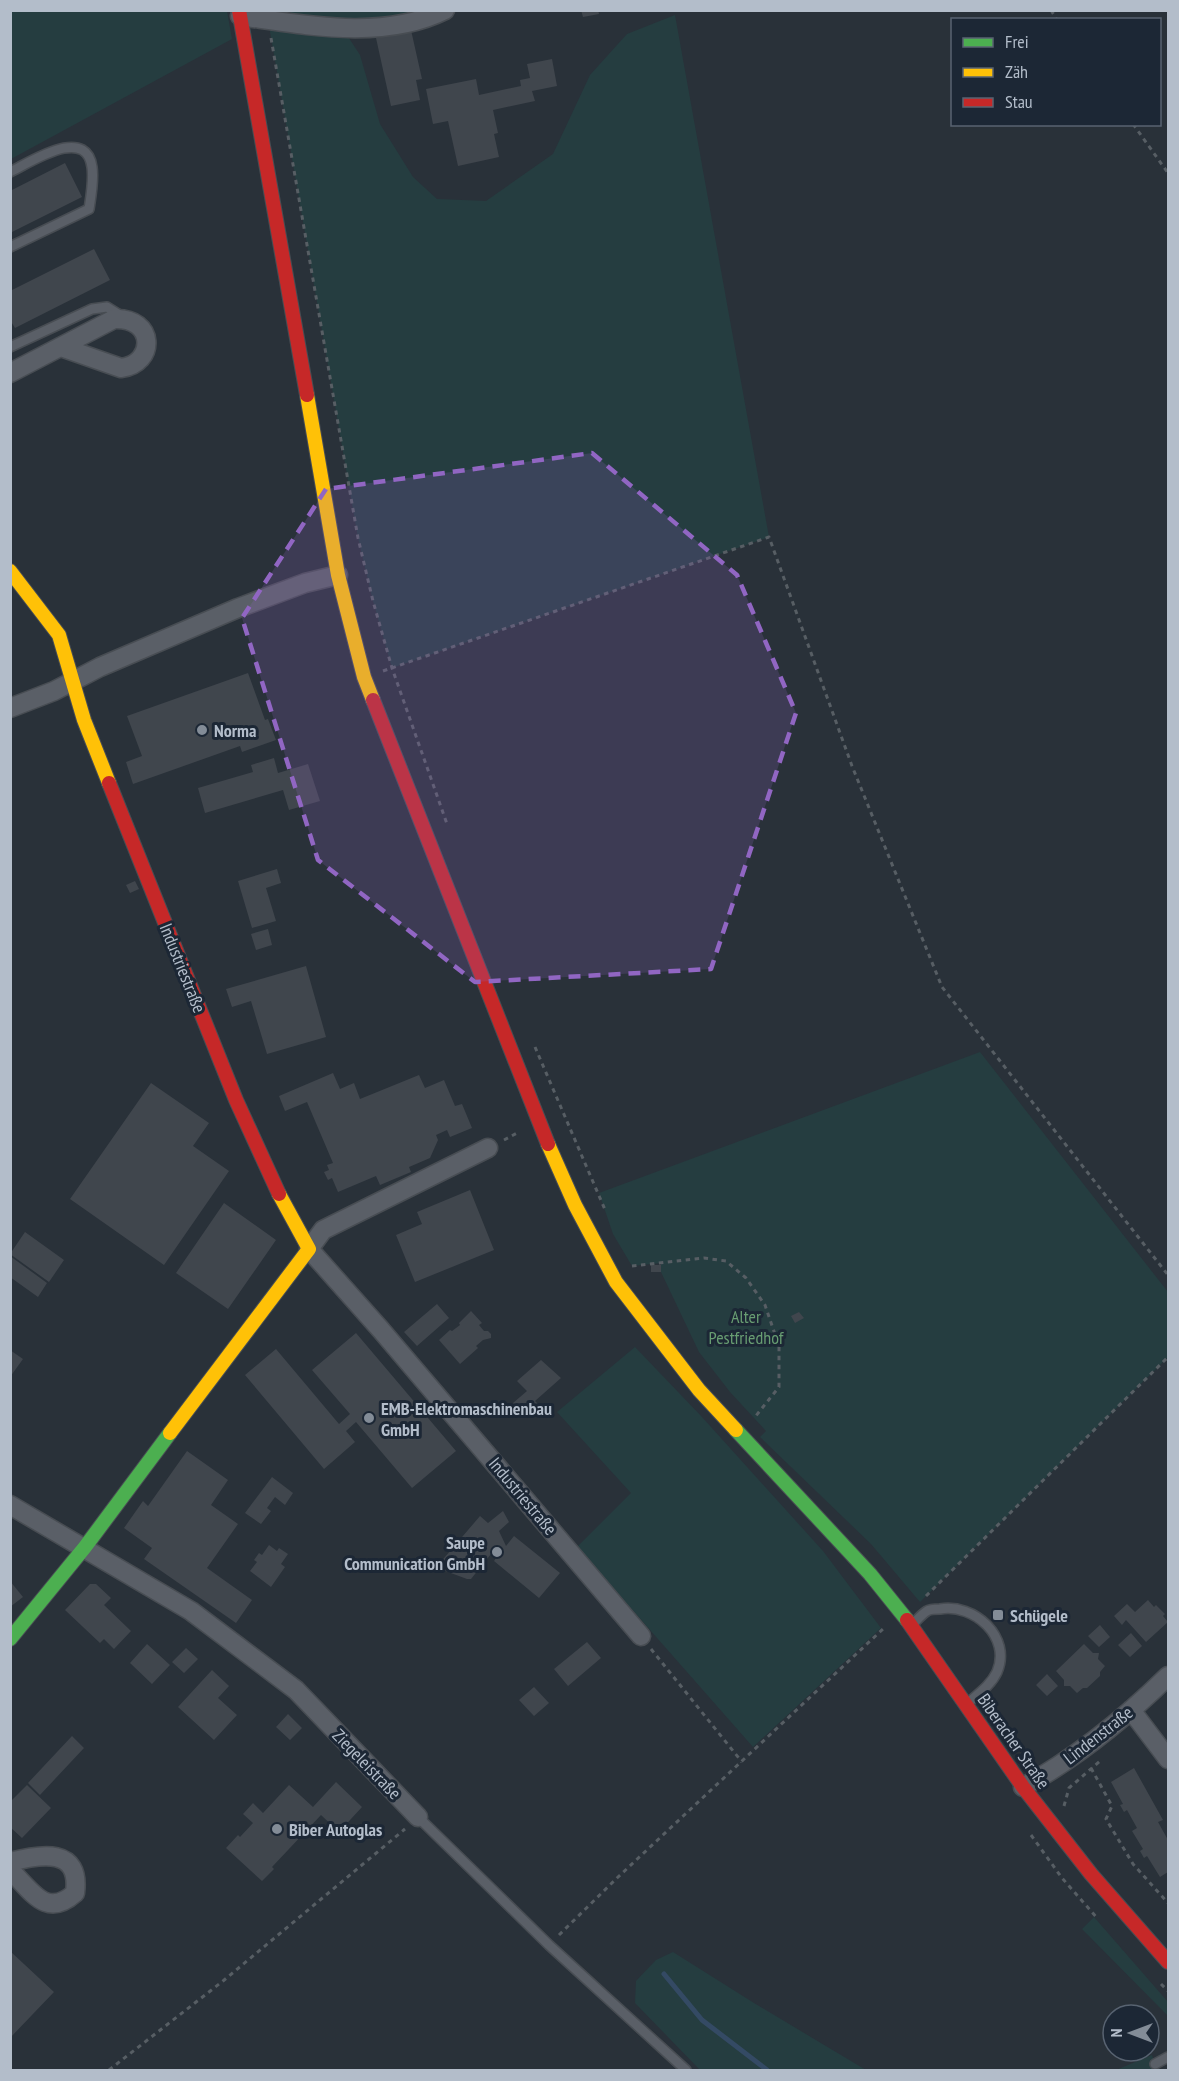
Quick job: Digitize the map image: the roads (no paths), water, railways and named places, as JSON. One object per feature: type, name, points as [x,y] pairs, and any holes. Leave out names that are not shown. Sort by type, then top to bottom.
[{"type":"street","points":[[239,13],[268,20],[287,17],[343,28],[386,26],[429,18],[445,10]]},
{"type":"street","name":"Biberacher Straße","points":[[239,13],[338,575],[364,677],[538,1121],[575,1205],[616,1282],[699,1390],[835,1535],[911,1625],[1023,1787],[1091,1874],[1168,1962]]},
{"type":"street","points":[[10,373],[114,319],[125,318],[136,322],[143,328],[146,339],[141,360],[132,367],[121,368],[61,347]]},
{"type":"street","name":"Industriestraße","points":[[10,571],[59,635],[84,720],[237,1100],[283,1204],[309,1249],[381,1329],[641,1636]]},
{"type":"street","points":[[10,708],[54,691],[100,667],[238,608],[305,583],[338,575]]},
{"type":"street","points":[[10,1639],[85,1547],[323,1230],[488,1148]]},
{"type":"street","name":"Ziegeleistraße","points":[[10,1505],[191,1611],[296,1690],[418,1817]]},
{"type":"street","name":"Lindenstraße","points":[[1023,1787],[1065,1761],[1131,1710],[1168,1676]]},
{"type":"street","points":[[1131,1710],[1168,1759]]},
{"type":"street","points":[[10,1862],[31,1857],[55,1856],[66,1861],[73,1868],[77,1880],[75,1893],[66,1901],[55,1905],[43,1902],[10,1870]]},
{"type":"lane","points":[[10,172],[69,146],[79,147],[86,154],[92,166],[89,209],[10,247]]},
{"type":"lane","points":[[10,347],[92,309],[107,307],[125,318]]},
{"type":"lane","points":[[911,1625],[927,1611],[946,1608],[959,1609],[971,1612],[983,1621],[997,1640],[1000,1652],[996,1674],[982,1692],[966,1704]]},
{"type":"lane","name":"Ziegeleistraße","points":[[418,1817],[549,1945],[686,2070]]},
{"type":"lane","points":[[1155,2064],[1168,2057]]},
{"type":"waterway","points":[[664,1974],[702,2020],[767,2070]]},
{"type":"place","name":"Norma","points":[[202,730]]},
{"type":"place","name":"EMB-Elektromaschinenbau GmbH","points":[[369,1418]]},
{"type":"place","name":"Saupe Communication GmbH","points":[[497,1552]]},
{"type":"place","name":"Schügele","points":[[998,1615]]},
{"type":"place","name":"Biber Autoglas","points":[[277,1829]]},
{"type":"park label","name":"Alter Pestfriedhof","points":[[746,1326]]}]
